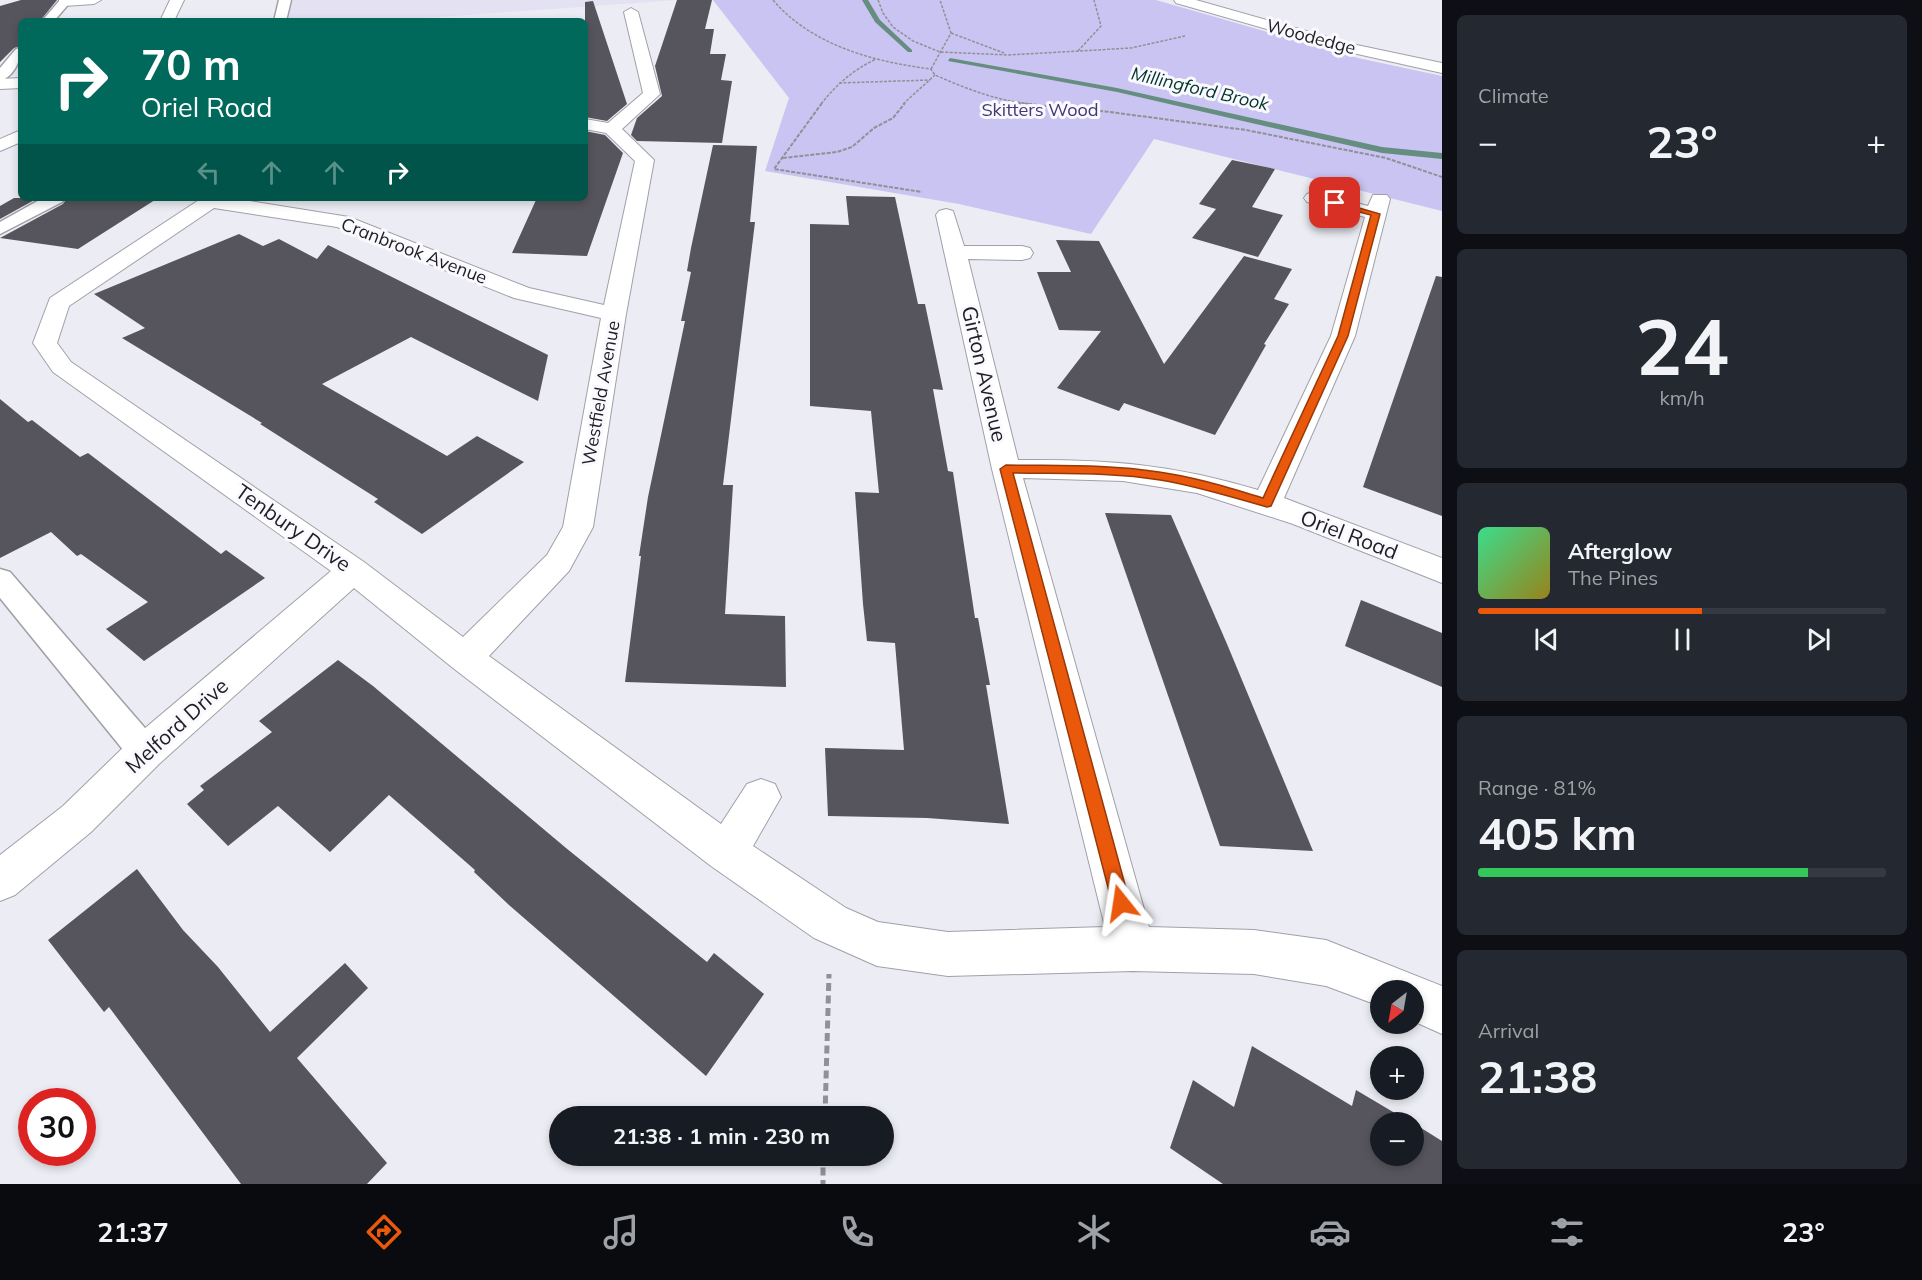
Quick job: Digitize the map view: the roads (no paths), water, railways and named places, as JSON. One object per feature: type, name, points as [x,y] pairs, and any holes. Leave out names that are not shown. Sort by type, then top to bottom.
[{"type":"street","points":[[65,1],[94,0]]},
{"type":"street","points":[[168,18],[177,0]]},
{"type":"street","name":"Woodedge","points":[[1181,0],[1349,48],[1442,68]]},
{"type":"street","points":[[1225,13],[1246,7]]},
{"type":"street","points":[[588,125],[612,129],[652,94],[631,12]]},
{"type":"street","points":[[0,84],[18,83]]},
{"type":"street","name":"Westfield Avenue","points":[[465,658],[558,563],[578,527],[614,314],[645,160],[612,129]]},
{"type":"street","points":[[0,146],[18,137]]},
{"type":"street","points":[[1267,503],[1343,336],[1378,206],[1314,198]]},
{"type":"street","name":"Tenbury Drive","points":[[211,201],[58,303],[45,343],[62,367],[353,570],[465,658],[726,852],[830,922],[877,944],[948,954],[1133,949],[1254,952],[1326,963],[1371,980]]},
{"type":"street","name":"Cranbrook Avenue","points":[[219,201],[342,221],[522,293],[614,314]]},
{"type":"street","name":"Girton Avenue","points":[[946,215],[1006,469],[1133,949]]},
{"type":"street","points":[[955,252],[1022,253]]},
{"type":"street","name":"Oriel Road","points":[[1006,469],[1097,470],[1160,476],[1208,486],[1267,503],[1442,571]]},
{"type":"street","name":"Melford Drive","points":[[0,881],[77,819],[145,752],[353,570]]},
{"type":"street","points":[[726,852],[761,797]]},
{"type":"street","points":[[1424,1002],[1442,1011]]},
{"type":"lane","points":[[281,18],[285,0]]},
{"type":"lane","points":[[51,18],[65,1]]},
{"type":"lane","points":[[0,77],[18,56]]},
{"type":"lane","points":[[0,229],[51,201]]},
{"type":"lane","points":[[0,579],[145,752]]},
{"type":"waterway","name":"Millingford Brook","points":[[865,0],[877,21],[910,51]]},
{"type":"waterway","name":"Millingford Brook","points":[[950,60],[1117,90],[1382,150],[1442,156]]},
{"type":"park label","name":"Skitters Wood","points":[[1040,110]]}]
